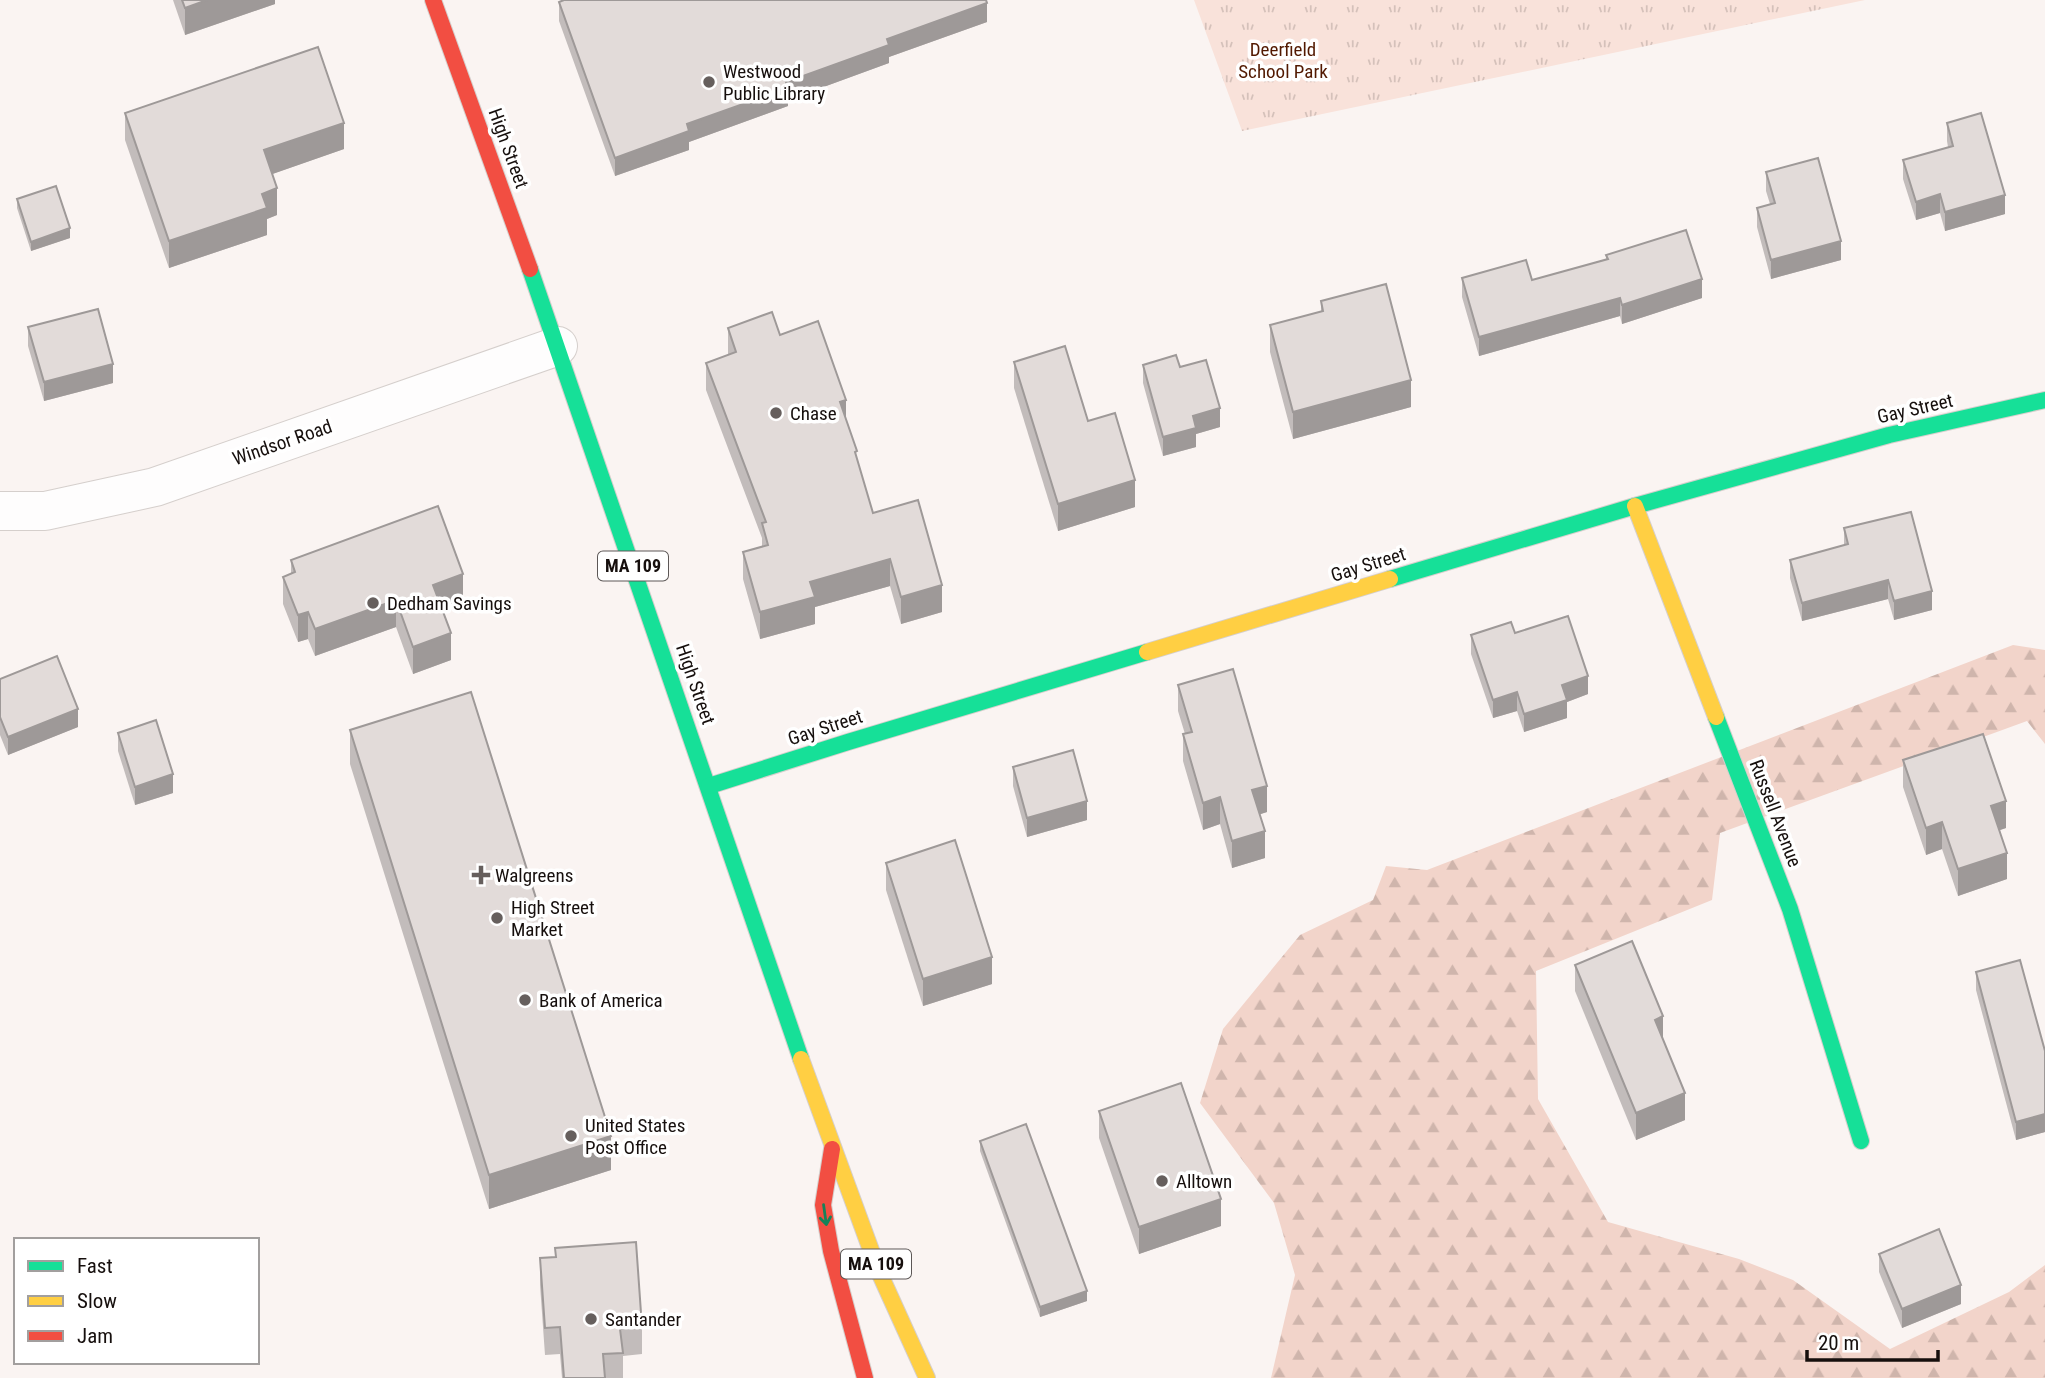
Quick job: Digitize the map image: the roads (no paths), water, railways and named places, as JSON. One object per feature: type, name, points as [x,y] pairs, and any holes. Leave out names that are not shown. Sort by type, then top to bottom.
[{"type":"street","name":"High Street","points":[[433,0],[558,346],[832,1147],[879,1272],[927,1378]]},
{"type":"street","name":"Windsor Road","points":[[0,511],[45,511],[155,487],[558,346]]},
{"type":"street","name":"Gay Street","points":[[709,786],[1635,506],[1889,435],[2045,400]]},
{"type":"street","name":"Russell Avenue","points":[[1635,506],[1790,909],[1861,1141]]},
{"type":"street","points":[[832,1147],[823,1205],[831,1251],[865,1378]]},
{"type":"place","name":"Westwood Public Library","points":[[709,82]]},
{"type":"place","name":"Chase","points":[[776,413]]},
{"type":"place","name":"Dedham Savings","points":[[373,603]]},
{"type":"place","name":"Walgreens","points":[[481,875]]},
{"type":"place","name":"High Street Market","points":[[497,918]]},
{"type":"place","name":"Bank of America","points":[[525,1000]]},
{"type":"place","name":"United States Post Office","points":[[571,1136]]},
{"type":"place","name":"Alltown","points":[[1162,1181]]},
{"type":"place","name":"Santander","points":[[591,1319]]},
{"type":"park label","name":"Deerfield School Park","points":[[1283,60]]}]
